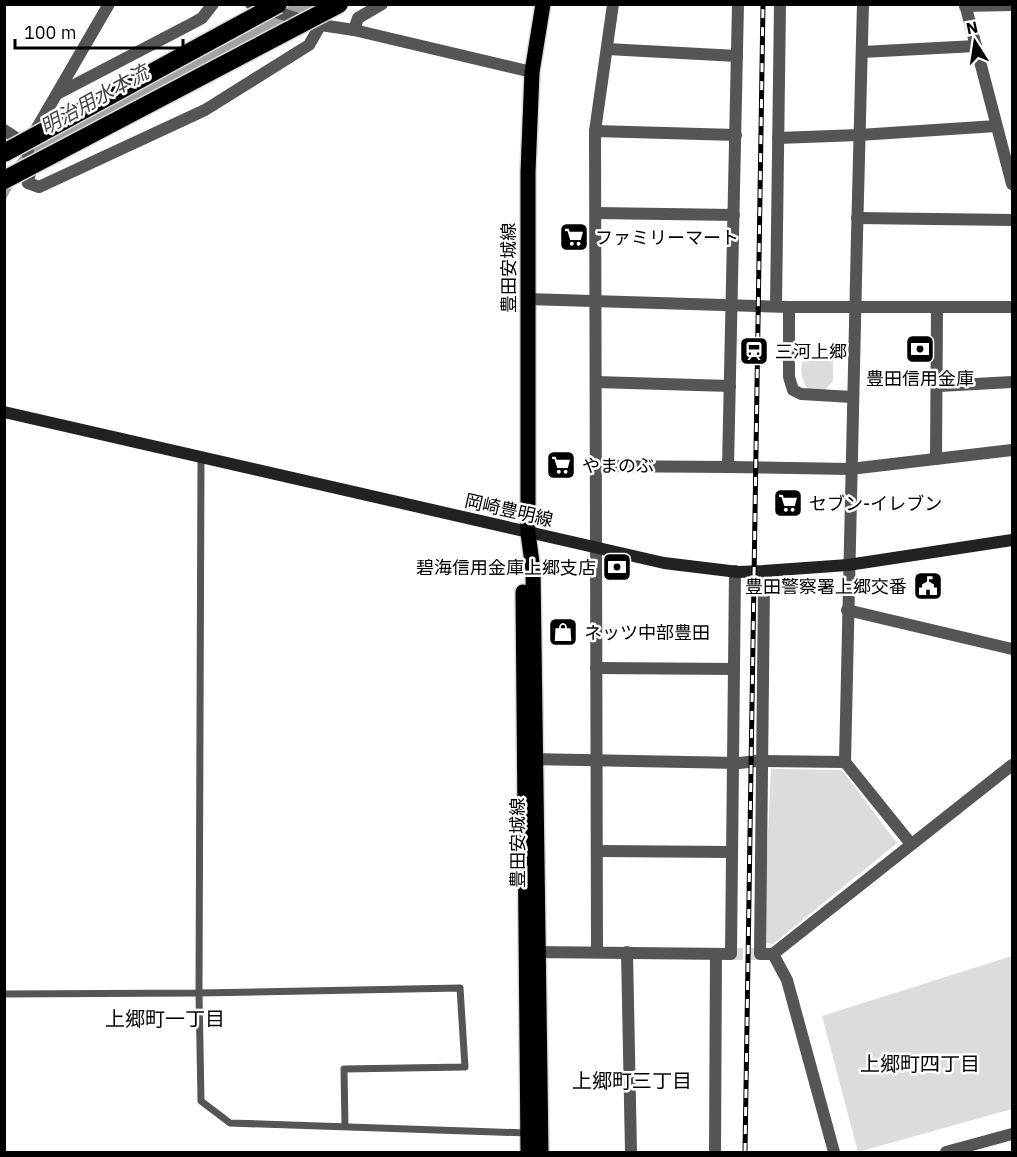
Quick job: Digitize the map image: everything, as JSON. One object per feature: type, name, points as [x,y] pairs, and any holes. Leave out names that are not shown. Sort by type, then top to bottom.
[{"type":"highway","points":[[4,153],[278,4]]},
{"type":"highway","points":[[4,180],[339,4]]},
{"type":"main road","name":"豊田安城線","points":[[541,1152],[532,952],[530,758],[523,566],[528,533],[527,299],[532,72],[543,4]]},
{"type":"main road","name":"岡崎豊明線","points":[[4,412],[664,563],[735,572],[767,571],[848,565],[1012,540]]},
{"type":"main road","name":"豊田安城線","points":[[528,1152],[532,952]]},
{"type":"street","points":[[109,4],[27,146],[30,173],[28,183],[39,187],[205,110],[309,45],[318,24]]},
{"type":"street","points":[[56,95],[202,18],[213,4]]},
{"type":"street","points":[[354,30],[358,18],[382,4]]},
{"type":"street","points":[[597,952],[595,131],[613,4]]},
{"type":"street","points":[[728,467],[738,4]]},
{"type":"street","points":[[776,305],[780,4]]},
{"type":"street","points":[[863,4],[850,469],[845,762],[910,844]]},
{"type":"street","points":[[1012,5],[965,5],[1012,184]]},
{"type":"street","points":[[254,6],[318,24],[354,30],[532,72]]},
{"type":"street","points":[[862,47],[976,46]]},
{"type":"street","points":[[607,49],[737,56]]},
{"type":"street","points":[[778,138],[996,126]]},
{"type":"street","points":[[4,130],[27,146]]},
{"type":"street","points":[[595,131],[736,135]]},
{"type":"street","points":[[596,213],[735,215]]},
{"type":"street","points":[[857,218],[1012,220]]},
{"type":"street","points":[[527,299],[789,306],[1012,307]]},
{"type":"street","points":[[789,306],[789,377],[793,390],[801,394],[852,397]]},
{"type":"street","points":[[936,459],[939,386],[938,308]]},
{"type":"street","points":[[596,382],[730,386]]},
{"type":"street","points":[[939,386],[1012,382]]},
{"type":"street","points":[[595,466],[850,469],[1012,450]]},
{"type":"street","points":[[767,571],[764,586],[760,954],[773,954],[1012,765]]},
{"type":"street","points":[[532,952],[731,954],[735,572]]},
{"type":"street","points":[[847,610],[1012,649]]},
{"type":"street","points":[[596,668],[734,669]]},
{"type":"street","points":[[530,758],[595,761],[845,762]]},
{"type":"street","points":[[597,851],[732,852]]},
{"type":"street","points":[[627,952],[631,1152]]},
{"type":"street","points":[[715,1152],[716,954]]},
{"type":"street","points":[[773,954],[788,980],[834,1152]]},
{"type":"street","points":[[946,1152],[1012,1134]]},
{"type":"lane","points":[[201,457],[201,1101],[230,1123],[527,1133]]},
{"type":"lane","points":[[4,994],[460,988],[465,1067],[344,1069],[345,1127]]},
{"type":"shaded area","points":[[291,5],[322,5],[15,182],[5,201],[5,175],[25,151],[51,134]]},
{"type":"shaded area","points":[[806,355],[829,355],[833,361],[833,381],[824,391],[808,390],[806,386],[801,368]]},
{"type":"shaded area","points":[[771,769],[842,770],[897,843],[773,944],[763,942]]},
{"type":"shaded area","points":[[1012,956],[1012,1109],[858,1152],[822,1016]]},
{"type":"tunnel","points":[[731,954],[760,954]]},
{"type":"railway","points":[[745,1152],[763,4]]},
{"type":"place","name":"ファミリーマート","points":[[574,237]]},
{"type":"place","name":"豊田信用金庫","points":[[920,349]]},
{"type":"place","name":"三河上郷","points":[[754,351]]},
{"type":"place","name":"やまのぶ","points":[[561,465]]},
{"type":"place","name":"セブン-イレブン","points":[[788,503]]},
{"type":"place","name":"碧海信用金庫上郷支店","points":[[617,567]]},
{"type":"place","name":"豊田警察署上郷交番","points":[[928,586]]},
{"type":"place","name":"ネッツ中部豊田","points":[[563,632]]},
{"type":"district","name":"上郷町一丁目","points":[[165,1018]]},
{"type":"district","name":"上郷町四丁目","points":[[920,1063]]},
{"type":"district","name":"上郷町三丁目","points":[[632,1080]]},
{"type":"water label","name":"明治用水本流","points":[[94,99]]}]
